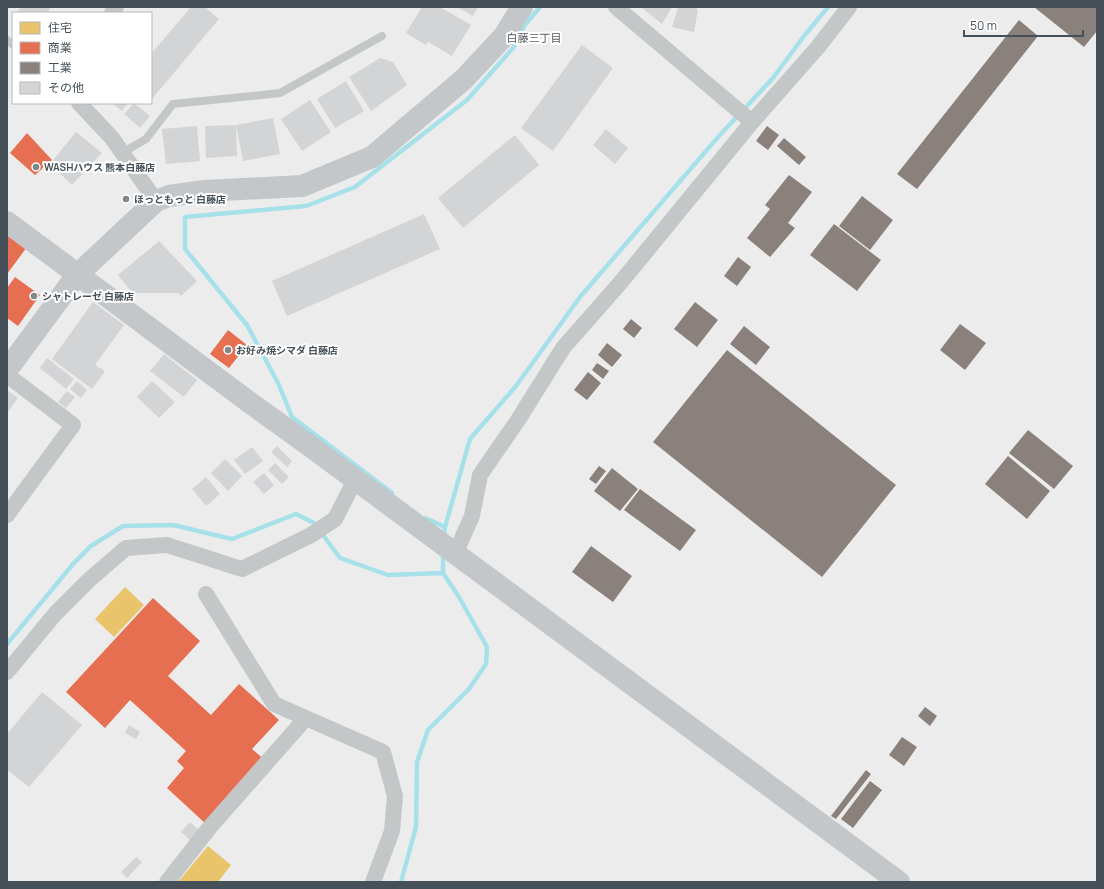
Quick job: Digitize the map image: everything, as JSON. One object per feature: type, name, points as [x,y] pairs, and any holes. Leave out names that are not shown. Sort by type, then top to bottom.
[{"type":"street","points":[[7,370],[77,275],[156,201],[169,196],[204,191],[302,186],[372,157],[464,79],[504,36],[522,7]]},
{"type":"street","points":[[616,7],[752,122]]},
{"type":"street","points":[[455,554],[472,516],[480,475],[518,420],[564,348],[621,282],[752,122],[818,47],[849,7]]},
{"type":"street","points":[[80,104],[112,138],[156,201]]},
{"type":"street","points":[[7,222],[898,882]]},
{"type":"street","points":[[7,375],[73,425],[7,515]]},
{"type":"street","points":[[7,672],[55,614],[88,580],[126,548],[167,545],[242,569],[311,535],[335,519],[355,480]]},
{"type":"street","points":[[206,594],[274,704],[383,752],[395,796],[392,831],[373,882]]},
{"type":"street","points":[[167,882],[210,827],[306,718]]},
{"type":"lane","points":[[122,153],[146,139],[173,104],[280,93],[382,36]]},
{"type":"building: 住宅","points":[[125,587],[144,605],[114,637],[95,619]]},
{"type":"building: 住宅","points":[[208,846],[231,865],[218,882],[178,882]]},
{"type":"building: 商業","points":[[27,133],[52,160],[35,175],[10,153]]},
{"type":"building: 商業","points":[[7,233],[27,247],[7,274]]},
{"type":"building: 商業","points":[[15,277],[40,295],[18,326],[7,318],[7,288]]},
{"type":"building: 商業","points":[[228,330],[247,345],[229,368],[210,354]]},
{"type":"building: 商業","points":[[153,598],[200,641],[168,676],[211,715],[239,684],[279,720],[252,749],[266,761],[207,825],[167,788],[184,768],[177,761],[186,751],[130,700],[105,728],[66,692]]},
{"type":"building: 工業","points":[[1034,7],[1097,7],[1097,31],[1084,47]]},
{"type":"building: 工業","points":[[1019,20],[1038,36],[917,189],[897,174]]},
{"type":"building: 工業","points":[[767,126],[779,135],[768,150],[756,141]]},
{"type":"building: 工業","points":[[784,138],[806,157],[799,165],[777,146]]},
{"type":"building: 工業","points":[[789,175],[812,192],[788,223],[795,228],[770,257],[747,238],[770,209],[765,205]]},
{"type":"building: 工業","points":[[862,196],[893,220],[870,250],[839,226]]},
{"type":"building: 工業","points":[[834,224],[881,260],[857,291],[810,255]]},
{"type":"building: 工業","points":[[738,257],[751,267],[737,286],[724,276]]},
{"type":"building: 工業","points":[[695,302],[718,320],[697,347],[674,329]]},
{"type":"building: 工業","points":[[631,319],[642,328],[634,338],[623,329]]},
{"type":"building: 工業","points":[[960,324],[986,343],[965,370],[940,350]]},
{"type":"building: 工業","points":[[744,326],[770,347],[756,365],[730,344]]},
{"type":"building: 工業","points":[[607,343],[622,355],[612,367],[598,355]]},
{"type":"building: 工業","points":[[727,350],[896,485],[822,577],[653,442]]},
{"type":"building: 工業","points":[[597,363],[609,371],[603,379],[592,370]]},
{"type":"building: 工業","points":[[588,372],[601,383],[587,400],[574,390]]},
{"type":"building: 工業","points":[[1028,430],[1073,466],[1054,489],[1009,453]]},
{"type":"building: 工業","points":[[1008,456],[1050,491],[1027,519],[985,484]]},
{"type":"building: 工業","points":[[599,466],[606,471],[596,484],[589,479]]},
{"type":"building: 工業","points":[[612,468],[638,489],[620,511],[594,491]]},
{"type":"building: 工業","points":[[640,489],[696,530],[680,551],[624,510]]},
{"type":"building: 工業","points":[[591,546],[632,576],[613,602],[572,572]]},
{"type":"building: 工業","points":[[925,707],[937,716],[930,726],[918,716]]},
{"type":"building: 工業","points":[[902,737],[917,747],[904,766],[889,755]]},
{"type":"building: 工業","points":[[866,770],[871,774],[836,819],[831,816]]},
{"type":"building: 工業","points":[[870,781],[882,790],[853,828],[841,819]]},
{"type":"building: その他","points":[[21,7],[48,7],[50,9],[48,12],[18,12]]},
{"type":"building: その他","points":[[191,7],[207,7],[206,8],[219,19],[152,99],[152,53]]},
{"type":"building: その他","points":[[422,7],[440,7],[471,25],[452,56],[428,42],[426,45],[406,33]]},
{"type":"building: その他","points":[[457,7],[478,7],[473,16]]},
{"type":"building: その他","points":[[641,7],[672,7],[662,24]]},
{"type":"building: その他","points":[[678,7],[698,9],[694,32],[672,27]]},
{"type":"building: その他","points":[[582,45],[613,68],[553,151],[521,128]]},
{"type":"building: その他","points":[[380,58],[393,62],[407,85],[371,111],[349,77]]},
{"type":"building: その他","points":[[346,81],[364,111],[335,128],[317,99]]},
{"type":"building: その他","points":[[310,100],[331,132],[302,151],[281,119]]},
{"type":"building: その他","points":[[113,104],[127,104],[122,111]]},
{"type":"building: その他","points":[[133,104],[135,104],[150,116],[140,128],[124,114]]},
{"type":"building: その他","points":[[273,118],[280,154],[243,161],[236,125]]},
{"type":"building: その他","points":[[236,125],[237,156],[206,158],[205,126]]},
{"type":"building: その他","points":[[197,126],[200,161],[166,164],[162,129]]},
{"type":"building: その他","points":[[606,129],[628,148],[615,164],[593,145]]},
{"type":"building: その他","points":[[76,132],[102,153],[72,185],[50,164]]},
{"type":"building: その他","points":[[515,135],[539,165],[463,228],[438,198]]},
{"type":"building: その他","points":[[424,214],[440,249],[287,316],[272,281]]},
{"type":"building: その他","points":[[159,241],[197,281],[181,296],[178,293],[132,293],[118,275]]},
{"type":"building: その他","points":[[93,302],[124,325],[95,365],[105,371],[92,389],[52,359]]},
{"type":"building: その他","points":[[164,354],[197,380],[184,397],[150,371]]},
{"type":"building: その他","points":[[47,358],[74,379],[66,389],[40,368]]},
{"type":"building: その他","points":[[77,381],[87,390],[81,398],[70,389]]},
{"type":"building: その他","points":[[152,381],[175,402],[159,418],[137,397]]},
{"type":"building: その他","points":[[7,390],[18,398],[7,413]]},
{"type":"building: その他","points":[[67,391],[75,397],[66,408],[58,402]]},
{"type":"building: その他","points":[[277,446],[292,461],[287,467],[271,452]]},
{"type":"building: その他","points":[[252,447],[263,461],[245,474],[234,460]]},
{"type":"building: その他","points":[[225,459],[242,476],[228,491],[211,473]]},
{"type":"building: その他","points":[[275,463],[289,477],[282,484],[268,470]]},
{"type":"building: その他","points":[[264,473],[274,485],[264,494],[253,482]]},
{"type":"building: その他","points":[[206,477],[220,494],[206,506],[192,489]]},
{"type":"building: その他","points":[[42,692],[82,725],[29,787],[7,770],[7,734]]},
{"type":"building: その他","points":[[129,725],[140,732],[136,739],[125,733]]},
{"type":"building: その他","points":[[190,822],[199,830],[190,840],[181,832]]},
{"type":"building: その他","points":[[136,857],[142,862],[127,878],[121,872]]},
{"type":"waterway","points":[[392,493],[292,417],[279,385],[247,325],[185,249],[185,217],[306,206],[355,187],[467,100],[513,48],[524,26],[540,7]]},
{"type":"waterway","points":[[444,536],[445,527],[470,439],[516,386],[580,297],[719,136],[773,78],[804,36],[828,7]]},
{"type":"waterway","points":[[7,644],[73,564],[91,546],[123,526],[173,525],[232,539],[296,514],[314,523],[340,558],[388,575],[443,573]]},
{"type":"waterway","points":[[425,518],[445,527]]},
{"type":"waterway","points":[[401,882],[416,827],[417,762],[428,730],[469,689],[486,664],[487,647],[459,597],[443,573],[443,554]]},
{"type":"place","name":"WASHハウス 熊本白藤店","points":[[36,167]]},
{"type":"place","name":"ほっともっと 白藤店","points":[[126,199]]},
{"type":"place","name":"シャトレーゼ 白藤店","points":[[34,296]]},
{"type":"place","name":"お好み焼シマダ 白藤店","points":[[228,350]]},
{"type":"district","name":"白藤三丁目","points":[[534,37]]}]
